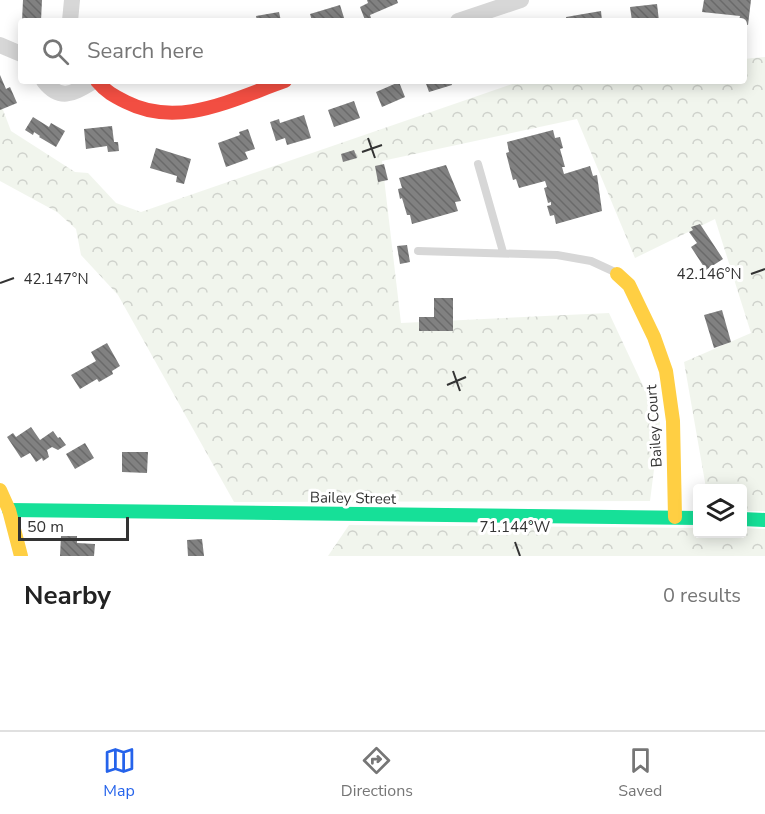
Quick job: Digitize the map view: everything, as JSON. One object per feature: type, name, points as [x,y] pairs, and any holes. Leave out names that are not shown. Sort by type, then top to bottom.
[{"type":"street","points":[[70,18],[72,0]]},
{"type":"street","points":[[467,18],[521,0]]},
{"type":"street","points":[[0,45],[18,53]]},
{"type":"street","points":[[47,84],[54,92],[65,94],[76,92],[91,84]]},
{"type":"street","points":[[99,84],[106,92],[142,110],[167,114],[199,111],[276,84]]},
{"type":"street","name":"Bailey Court","points":[[617,274],[629,285],[654,337],[666,371],[673,421],[675,517]]},
{"type":"street","points":[[0,490],[9,510],[21,556]]},
{"type":"street","name":"Bailey Street","points":[[9,510],[693,518]]},
{"type":"street","points":[[747,519],[765,520]]},
{"type":"lane","points":[[478,164],[503,252]]},
{"type":"lane","points":[[418,251],[503,252],[568,257],[591,261],[617,274]]},
{"type":"green space","points":[[765,57],[765,511],[747,511],[747,484],[705,484],[684,362],[751,333],[715,219],[635,258],[577,119],[382,161],[401,323],[609,313],[660,422],[650,501],[234,502],[118,295],[81,255],[76,229],[57,212],[0,181],[0,102],[11,131],[75,172],[88,173],[116,203],[141,212],[512,84],[747,84],[747,59]]},
{"type":"green space","points":[[349,525],[693,528],[693,538],[747,538],[747,528],[765,529],[765,556],[328,556]]},
{"type":"building","points":[[23,0],[42,0],[41,18],[22,18]]},
{"type":"building","points":[[367,0],[397,0],[398,3],[370,15],[371,18],[364,18],[360,7],[368,3]]},
{"type":"building","points":[[704,0],[751,0],[748,25],[747,18],[740,18],[740,16],[702,12]]},
{"type":"building","points":[[657,4],[659,18],[632,18],[630,7]]},
{"type":"building","points":[[340,5],[344,18],[311,18],[310,14]]},
{"type":"building","points":[[601,11],[602,18],[566,18]]},
{"type":"building","points":[[279,12],[280,18],[256,18],[256,16]]},
{"type":"building","points":[[0,75],[6,89],[10,87],[17,103],[0,110]]},
{"type":"building","points":[[400,84],[405,97],[382,107],[376,92]]},
{"type":"building","points":[[426,84],[452,84],[452,85],[429,92]]},
{"type":"building","points":[[354,101],[360,118],[334,127],[328,110]]},
{"type":"building","points":[[304,115],[311,138],[287,145],[285,138],[276,141],[270,122],[279,119],[280,123]]},
{"type":"building","points":[[33,117],[49,127],[51,123],[65,131],[56,147],[34,132],[33,135],[25,130]]},
{"type":"building","points":[[112,126],[114,142],[118,142],[119,151],[108,152],[107,146],[86,149],[84,129]]},
{"type":"building","points":[[248,129],[255,149],[245,152],[248,159],[226,167],[218,143],[240,135],[239,132]]},
{"type":"building","points":[[553,130],[555,138],[560,137],[563,148],[560,149],[565,167],[562,167],[564,174],[590,166],[593,176],[597,175],[602,211],[556,224],[554,215],[550,216],[547,206],[551,205],[551,202],[548,203],[544,188],[547,187],[545,181],[519,188],[516,179],[513,180],[506,153],[509,152],[507,142]]},
{"type":"building","points":[[156,148],[191,159],[184,184],[176,182],[177,176],[150,168]]},
{"type":"building","points":[[354,150],[357,158],[343,162],[341,154]]},
{"type":"building","points":[[384,164],[388,180],[378,182],[375,166]]},
{"type":"building","points":[[446,165],[461,201],[455,202],[458,211],[412,224],[402,198],[400,199],[398,189],[402,188],[399,178]]},
{"type":"building","points":[[700,224],[723,259],[706,270],[691,247],[697,243],[689,232],[693,230],[691,227]]},
{"type":"building","points":[[407,245],[410,262],[400,264],[397,246]]},
{"type":"building","points":[[434,298],[453,298],[453,331],[419,331],[419,317],[434,317]]},
{"type":"building","points":[[722,310],[731,342],[714,348],[704,315]]},
{"type":"building","points":[[107,343],[120,366],[112,371],[113,374],[99,382],[97,379],[80,389],[71,375],[96,361],[91,352]]},
{"type":"building","points":[[31,427],[40,440],[53,431],[66,445],[58,450],[52,447],[47,450],[49,457],[43,461],[42,458],[36,462],[30,453],[21,458],[7,437],[13,433],[16,437]]},
{"type":"building","points":[[85,443],[94,458],[75,469],[66,454]]},
{"type":"building","points":[[122,452],[148,452],[147,473],[122,472]]},
{"type":"building","points":[[61,536],[77,536],[77,543],[95,544],[94,556],[60,556]]},
{"type":"building","points":[[202,539],[204,556],[188,556],[187,540]]},
{"type":"traffic: fast","points":[[9,510],[693,518]]},
{"type":"traffic: fast","points":[[747,519],[765,520]]},
{"type":"traffic: slow","points":[[617,274],[629,285],[654,337],[666,371],[673,421],[675,517]]},
{"type":"traffic: slow","points":[[0,490],[9,510],[21,556]]},
{"type":"traffic: jam","points":[[100,84],[126,102],[146,110],[166,113],[186,112],[226,103],[277,84]]}]
